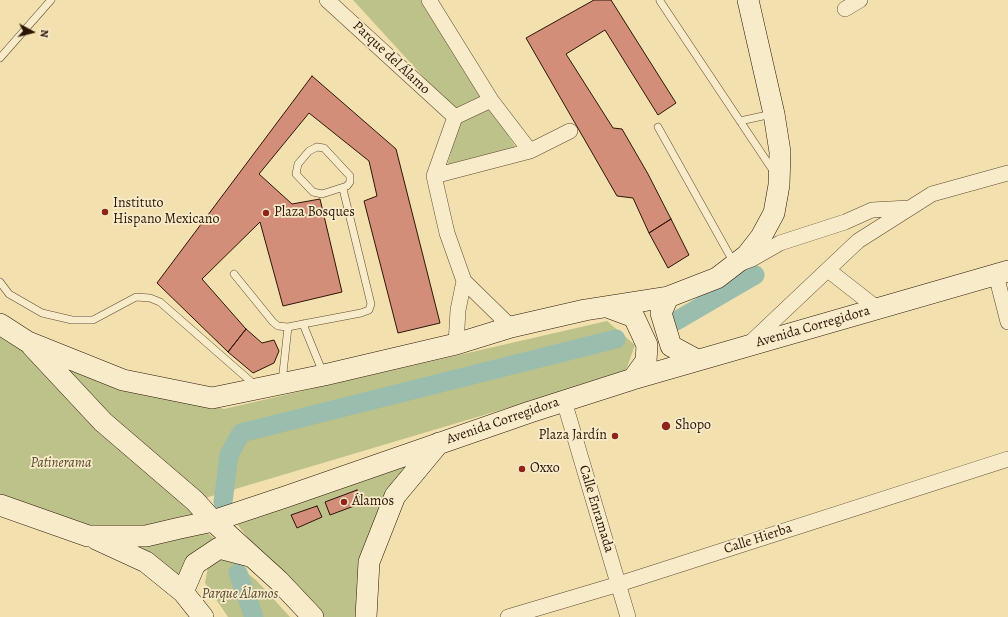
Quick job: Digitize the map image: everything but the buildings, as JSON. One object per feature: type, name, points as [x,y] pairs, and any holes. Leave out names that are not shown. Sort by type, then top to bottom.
[{"type":"main road","points":[[0,324],[28,342],[123,380],[212,398],[324,375],[456,344],[511,327],[605,306],[668,297],[717,278],[747,255],[761,237],[774,213],[779,179],[780,152],[774,114],[748,0]]},
{"type":"main road","name":"Avenida Corregidora","points":[[0,505],[88,536],[146,536],[213,521],[564,401],[633,379],[1002,273]]},
{"type":"main road","points":[[668,297],[661,313],[671,346],[697,360]]},
{"type":"main road","points":[[605,306],[634,317],[647,345],[646,360],[633,379]]},
{"type":"main road","points":[[28,342],[103,422],[195,501],[213,521],[255,557],[313,617]]},
{"type":"main road","points":[[366,617],[369,562],[395,496],[440,443]]},
{"type":"main road","points":[[88,536],[146,562],[183,592],[203,617]]},
{"type":"main road","points":[[183,592],[195,564],[219,548],[255,557]]},
{"type":"street","name":"Parque del Álamo","points":[[327,0],[455,117]]},
{"type":"street","points":[[428,0],[491,100],[530,151]]},
{"type":"street","points":[[846,9],[860,0]]},
{"type":"street","points":[[491,100],[455,117],[434,176],[448,233],[464,281],[511,327]]},
{"type":"street","points":[[434,176],[530,151],[570,131]]},
{"type":"street","points":[[748,345],[858,241],[932,194],[1008,173]]},
{"type":"street","points":[[735,264],[752,259],[780,243],[845,222],[872,210],[910,208]]},
{"type":"street","points":[[828,270],[878,309]]},
{"type":"street","points":[[1002,273],[1008,322]]},
{"type":"street","points":[[456,344],[458,310],[464,281]]},
{"type":"street","name":"Calle Enramada","points":[[564,401],[628,617]]},
{"type":"street","name":"Calle Hierba","points":[[508,617],[619,584],[1008,460]]},
{"type":"lane","points":[[0,58],[51,0]]},
{"type":"lane","points":[[660,1],[779,179]]},
{"type":"lane","points":[[740,121],[774,114]]},
{"type":"lane","points":[[658,127],[735,264]]},
{"type":"lane","points":[[317,147],[324,148],[350,176],[350,182],[342,189],[322,194],[313,192],[296,174],[298,164],[309,151],[317,147]]},
{"type":"lane","points":[[234,274],[272,322],[278,326],[288,327],[361,313],[369,310],[371,304],[342,189]]},
{"type":"lane","points":[[0,282],[9,294],[42,313],[72,320],[93,320],[136,297],[150,298],[160,302],[259,389]]},
{"type":"lane","points":[[303,324],[324,375]]},
{"type":"lane","points":[[282,384],[288,327]]},
{"type":"green space","points":[[353,0],[423,0],[518,151],[447,166],[461,118]]},
{"type":"green space","name":"Patinerama","points":[[607,321],[635,345],[625,373],[195,501],[213,521],[88,536],[0,505],[0,324],[57,364],[224,409]]},
{"type":"green space","points":[[414,459],[356,617],[309,617],[237,524]]},
{"type":"green space","points":[[208,533],[217,541],[179,586],[131,545]]},
{"type":"green space","name":"Parque Álamos","points":[[220,558],[234,562],[257,581],[290,617],[228,617],[205,583],[208,567]]},
{"type":"waterway","points":[[676,321],[755,275]]},
{"type":"waterway","points":[[223,502],[229,455],[241,433],[616,339]]},
{"type":"waterway","points":[[238,573],[254,617]]},
{"type":"place","name":"Instituto Hispano Mexicano","points":[[105,212]]},
{"type":"place","name":"Plaza Bosques","points":[[266,213]]},
{"type":"place","name":"Shopo","points":[[666,426]]},
{"type":"place","name":"Plaza Jardín","points":[[615,436]]},
{"type":"place","name":"Oxxo","points":[[522,469]]},
{"type":"place","name":"Álamos","points":[[344,502]]}]
